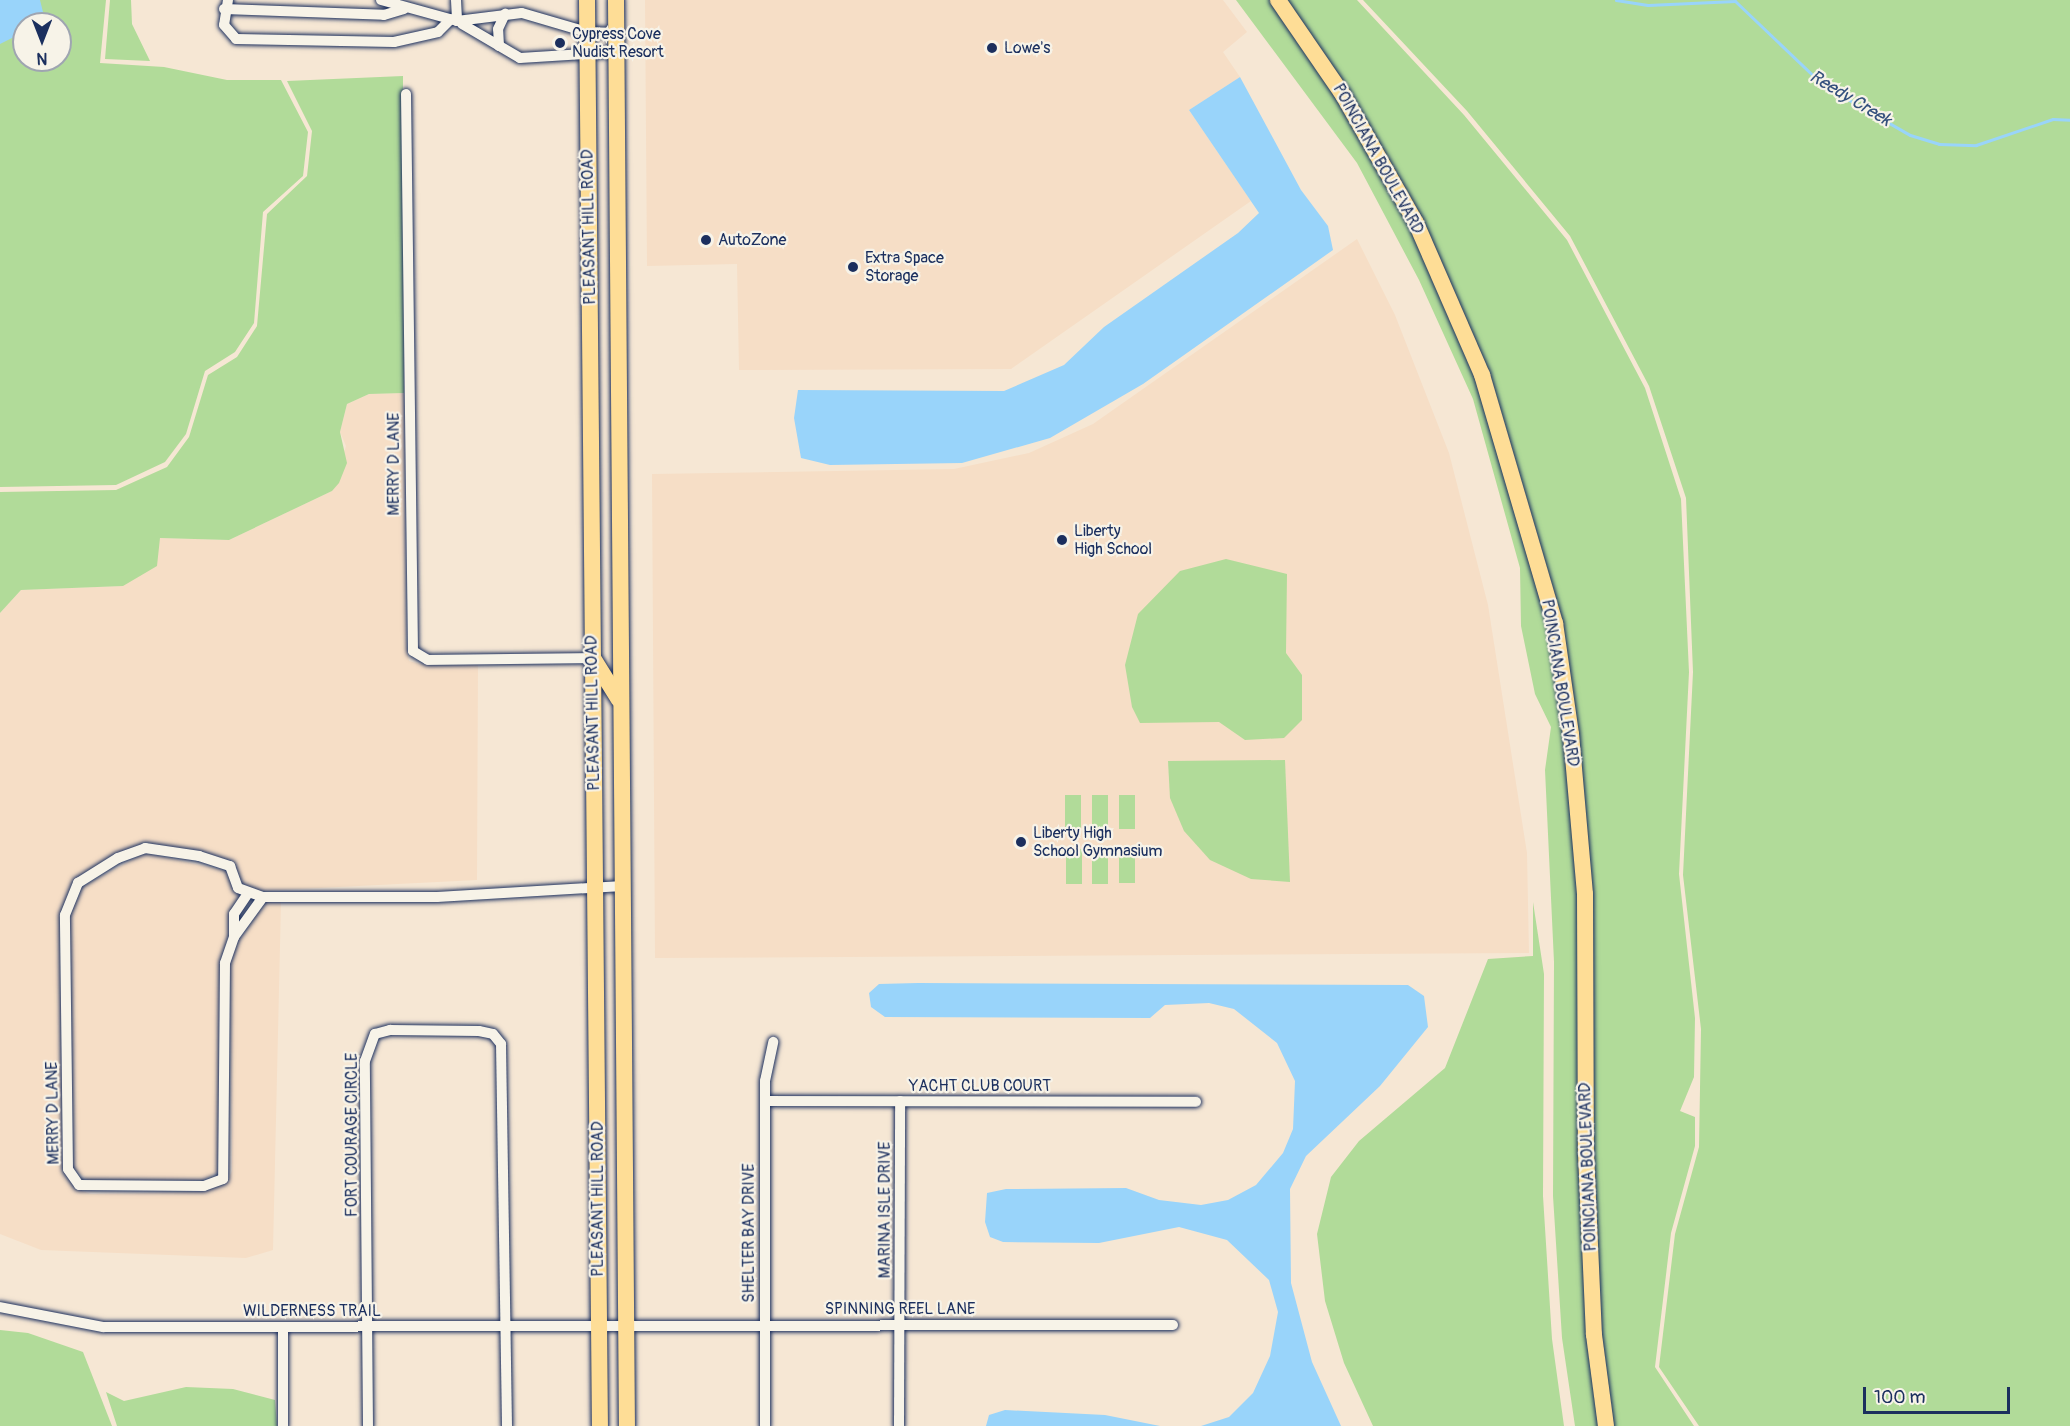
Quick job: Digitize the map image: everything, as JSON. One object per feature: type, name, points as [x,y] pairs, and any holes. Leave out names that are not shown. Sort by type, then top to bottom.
[{"type":"main road","name":"PLEASANT HILL ROAD","points":[[587,0],[600,1426]]},
{"type":"main road","name":"PLEASANT HILL ROAD","points":[[616,0],[627,1426]]},
{"type":"main road","name":"POINCIANA BOULEVARD","points":[[1278,0],[1343,95],[1416,223],[1482,375],[1554,623],[1572,734],[1586,894],[1586,1153],[1594,1335],[1606,1426]]},
{"type":"main road","points":[[593,658],[621,707]]},
{"type":"street","points":[[381,0],[405,9],[454,20],[484,21],[506,14],[537,16],[587,32],[616,33]]},
{"type":"street","points":[[405,9],[384,15],[226,4],[224,25],[236,39],[310,44],[394,42],[438,32],[454,20],[456,0]]},
{"type":"street","points":[[499,46],[498,30],[506,14]]},
{"type":"street","points":[[454,20],[520,58],[616,52]]},
{"type":"street","name":"MERRY D LANE","points":[[406,94],[413,651],[428,660],[593,658]]},
{"type":"street","name":"MERRY D LANE","points":[[234,937],[234,914],[247,895],[230,866],[145,848],[78,883],[67,901],[68,1169],[79,1185],[204,1186],[223,1179],[225,963],[234,937],[263,897]]},
{"type":"street","points":[[247,895],[263,897],[437,897],[623,886]]},
{"type":"street","name":"FORT COURAGE CIRCLE","points":[[367,1326],[365,1060],[375,1034],[390,1030],[479,1031],[493,1034],[501,1044],[506,1324]]},
{"type":"street","name":"SHELTER BAY DRIVE","points":[[765,1426],[765,1101],[773,1042]]},
{"type":"street","name":"YACHT CLUB COURT","points":[[765,1101],[1196,1102]]},
{"type":"street","name":"MARINA ISLE DRIVE","points":[[899,1426],[900,1101]]},
{"type":"street","name":"WILDERNESS TRAIL","points":[[0,1306],[103,1327],[626,1323]]},
{"type":"street","name":"SPINNING REEL LANE","points":[[626,1323],[1173,1325]]},
{"type":"street","points":[[506,1324],[507,1426]]},
{"type":"street","points":[[367,1326],[368,1426]]},
{"type":"street","points":[[283,1327],[283,1426]]},
{"type":"shaded area","points":[[645,0],[1223,0],[1247,32],[1223,52],[1240,77],[1189,110],[1251,201],[1011,369],[739,370],[737,264],[647,266]]},
{"type":"shaded area","name":"Liberty High School","points":[[1357,239],[1395,315],[1449,453],[1488,605],[1527,853],[1529,953],[655,958],[652,474],[954,469],[1029,453],[1093,424]]},
{"type":"shaded area","points":[[404,393],[406,644],[409,661],[420,664],[478,665],[477,880],[260,891],[243,884],[232,860],[145,842],[76,878],[60,915],[63,1169],[76,1189],[91,1194],[204,1192],[227,1182],[232,1171],[230,964],[237,943],[266,902],[281,902],[273,1250],[246,1258],[41,1250],[0,1234],[0,613],[21,590],[123,586],[160,538],[229,540],[332,491],[346,446],[340,432],[347,404],[369,394]]},
{"type":"shaded area","points":[[145,853],[227,871],[240,896],[220,963],[222,1169],[203,1180],[92,1183],[73,1168],[70,915],[82,887]]},
{"type":"green space","points":[[0,0],[106,0],[100,63],[164,67],[227,80],[281,80],[308,132],[303,176],[263,212],[254,323],[235,352],[205,371],[186,434],[165,462],[116,485],[0,487]]},
{"type":"green space","points":[[110,0],[131,0],[132,24],[150,61],[105,59]]},
{"type":"green space","points":[[1236,0],[1357,0],[1464,115],[1567,240],[1645,388],[1681,499],[1689,672],[1679,874],[1695,1018],[1694,1077],[1680,1111],[1695,1117],[1695,1146],[1671,1233],[1655,1367],[1694,1426],[1575,1426],[1562,1338],[1553,1196],[1554,962],[1545,770],[1551,727],[1535,694],[1521,626],[1520,568],[1473,399],[1419,280],[1357,163]]},
{"type":"green space","points":[[1363,0],[2070,0],[2070,1426],[1699,1426],[1659,1367],[1675,1234],[1699,1147],[1701,1029],[1683,875],[1693,672],[1686,498],[1649,386],[1570,236],[1467,111]]},
{"type":"green space","points":[[403,76],[404,393],[369,394],[347,404],[340,432],[347,463],[339,483],[332,491],[229,540],[160,538],[157,566],[123,586],[21,590],[0,613],[0,492],[116,490],[167,467],[189,437],[208,375],[237,357],[257,326],[267,214],[307,176],[312,131],[287,81]]},
{"type":"green space","points":[[1226,559],[1287,574],[1286,653],[1302,675],[1302,720],[1284,738],[1245,740],[1219,722],[1140,723],[1132,707],[1125,665],[1138,614],[1180,571]]},
{"type":"green space","points":[[1285,760],[1290,882],[1251,879],[1210,860],[1184,831],[1170,798],[1168,761]]},
{"type":"green space","points":[[1065,795],[1081,795],[1081,830],[1065,830]]},
{"type":"green space","points":[[1092,795],[1108,795],[1108,829],[1092,829]]},
{"type":"green space","points":[[1119,795],[1135,795],[1135,829],[1119,829]]},
{"type":"green space","points":[[1066,849],[1082,849],[1082,884],[1066,884]]},
{"type":"green space","points":[[1092,849],[1108,849],[1108,884],[1092,884]]},
{"type":"green space","points":[[1119,849],[1135,849],[1135,883],[1119,883]]},
{"type":"green space","points":[[1533,902],[1544,974],[1543,1196],[1552,1339],[1564,1426],[1373,1426],[1344,1363],[1325,1301],[1317,1234],[1331,1177],[1359,1141],[1445,1068],[1488,959],[1533,956]]},
{"type":"green space","points":[[0,1330],[28,1333],[83,1352],[112,1426],[0,1426]]},
{"type":"green space","points":[[186,1387],[233,1389],[275,1400],[277,1426],[117,1426],[106,1392],[124,1401]]},
{"type":"water","points":[[0,0],[40,0],[43,12],[12,12],[12,38],[0,44]]},
{"type":"water","points":[[1240,77],[1301,190],[1328,226],[1333,250],[1143,384],[1050,438],[962,463],[830,465],[801,458],[794,418],[798,390],[1004,391],[1064,365],[1104,327],[1238,233],[1259,213],[1189,110]]},
{"type":"water","points":[[879,984],[1408,985],[1424,996],[1428,1027],[1380,1086],[1306,1156],[1290,1189],[1291,1283],[1312,1362],[1341,1426],[1201,1426],[1229,1417],[1253,1393],[1270,1356],[1278,1312],[1269,1280],[1227,1240],[1179,1227],[1099,1243],[1003,1242],[990,1237],[985,1222],[987,1193],[1006,1189],[1126,1188],[1159,1200],[1201,1205],[1228,1200],[1256,1185],[1283,1153],[1293,1129],[1295,1081],[1277,1043],[1234,1009],[1209,1003],[1165,1005],[1150,1018],[885,1017],[871,1007],[869,993]]},
{"type":"water","points":[[1005,1410],[1105,1415],[1160,1426],[986,1426],[989,1415]]},
{"type":"waterway","name":"Reedy Creek","points":[[1616,0],[1648,5],[1735,1],[1823,85],[1910,135],[1939,144],[1976,145],[2053,119],[2070,120]]},
{"type":"place","name":"Cypress Cove Nudist Resort","points":[[560,43]]},
{"type":"place","name":"Lowe's","points":[[992,48]]},
{"type":"place","name":"AutoZone","points":[[706,240]]},
{"type":"place","name":"Extra Space Storage","points":[[853,267]]},
{"type":"place","name":"Liberty High School","points":[[1062,540]]},
{"type":"place","name":"Liberty High School Gymnasium","points":[[1021,842]]}]
